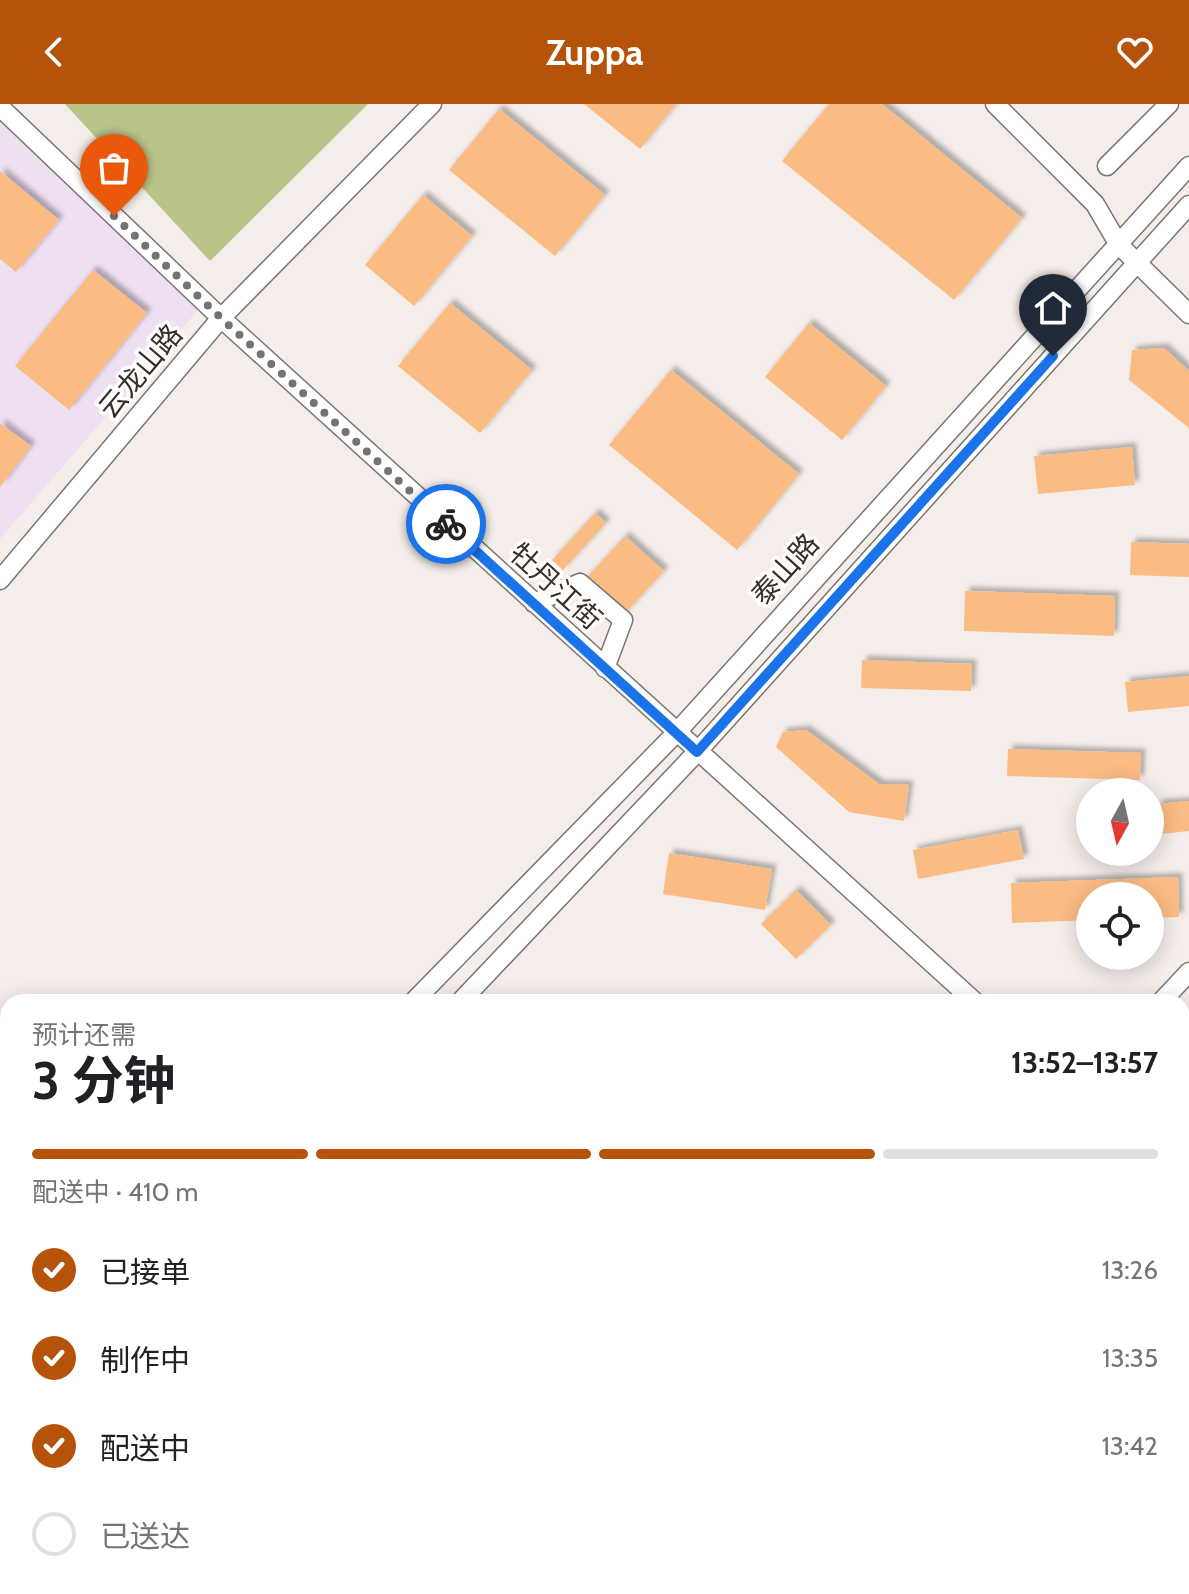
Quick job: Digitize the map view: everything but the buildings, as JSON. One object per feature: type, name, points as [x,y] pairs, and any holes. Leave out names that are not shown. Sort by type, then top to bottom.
[{"type":"street","name":"云龙山路","points":[[0,580],[221,318],[432,104]]},
{"type":"street","points":[[995,104],[1095,204],[1119,245],[1189,314]]},
{"type":"street","points":[[1107,166],[1169,104]]},
{"type":"street","name":"牡丹江街","points":[[0,107],[221,318],[966,994]]},
{"type":"street","name":"泰山路","points":[[421,994],[676,733],[1189,166]]},
{"type":"street","name":"泰山路","points":[[468,994],[697,752],[1189,205]]},
{"type":"street","points":[[534,603],[580,583],[623,620],[605,668]]},
{"type":"street","points":[[1168,994],[1189,972]]},
{"type":"shaded area","points":[[0,107],[205,302],[0,539]]},
{"type":"green space","points":[[65,104],[368,104],[210,261]]},
{"type":"way so far","points":[[114,216],[446,524]]},
{"type":"route","points":[[446,524],[697,752],[1053,356]]}]
